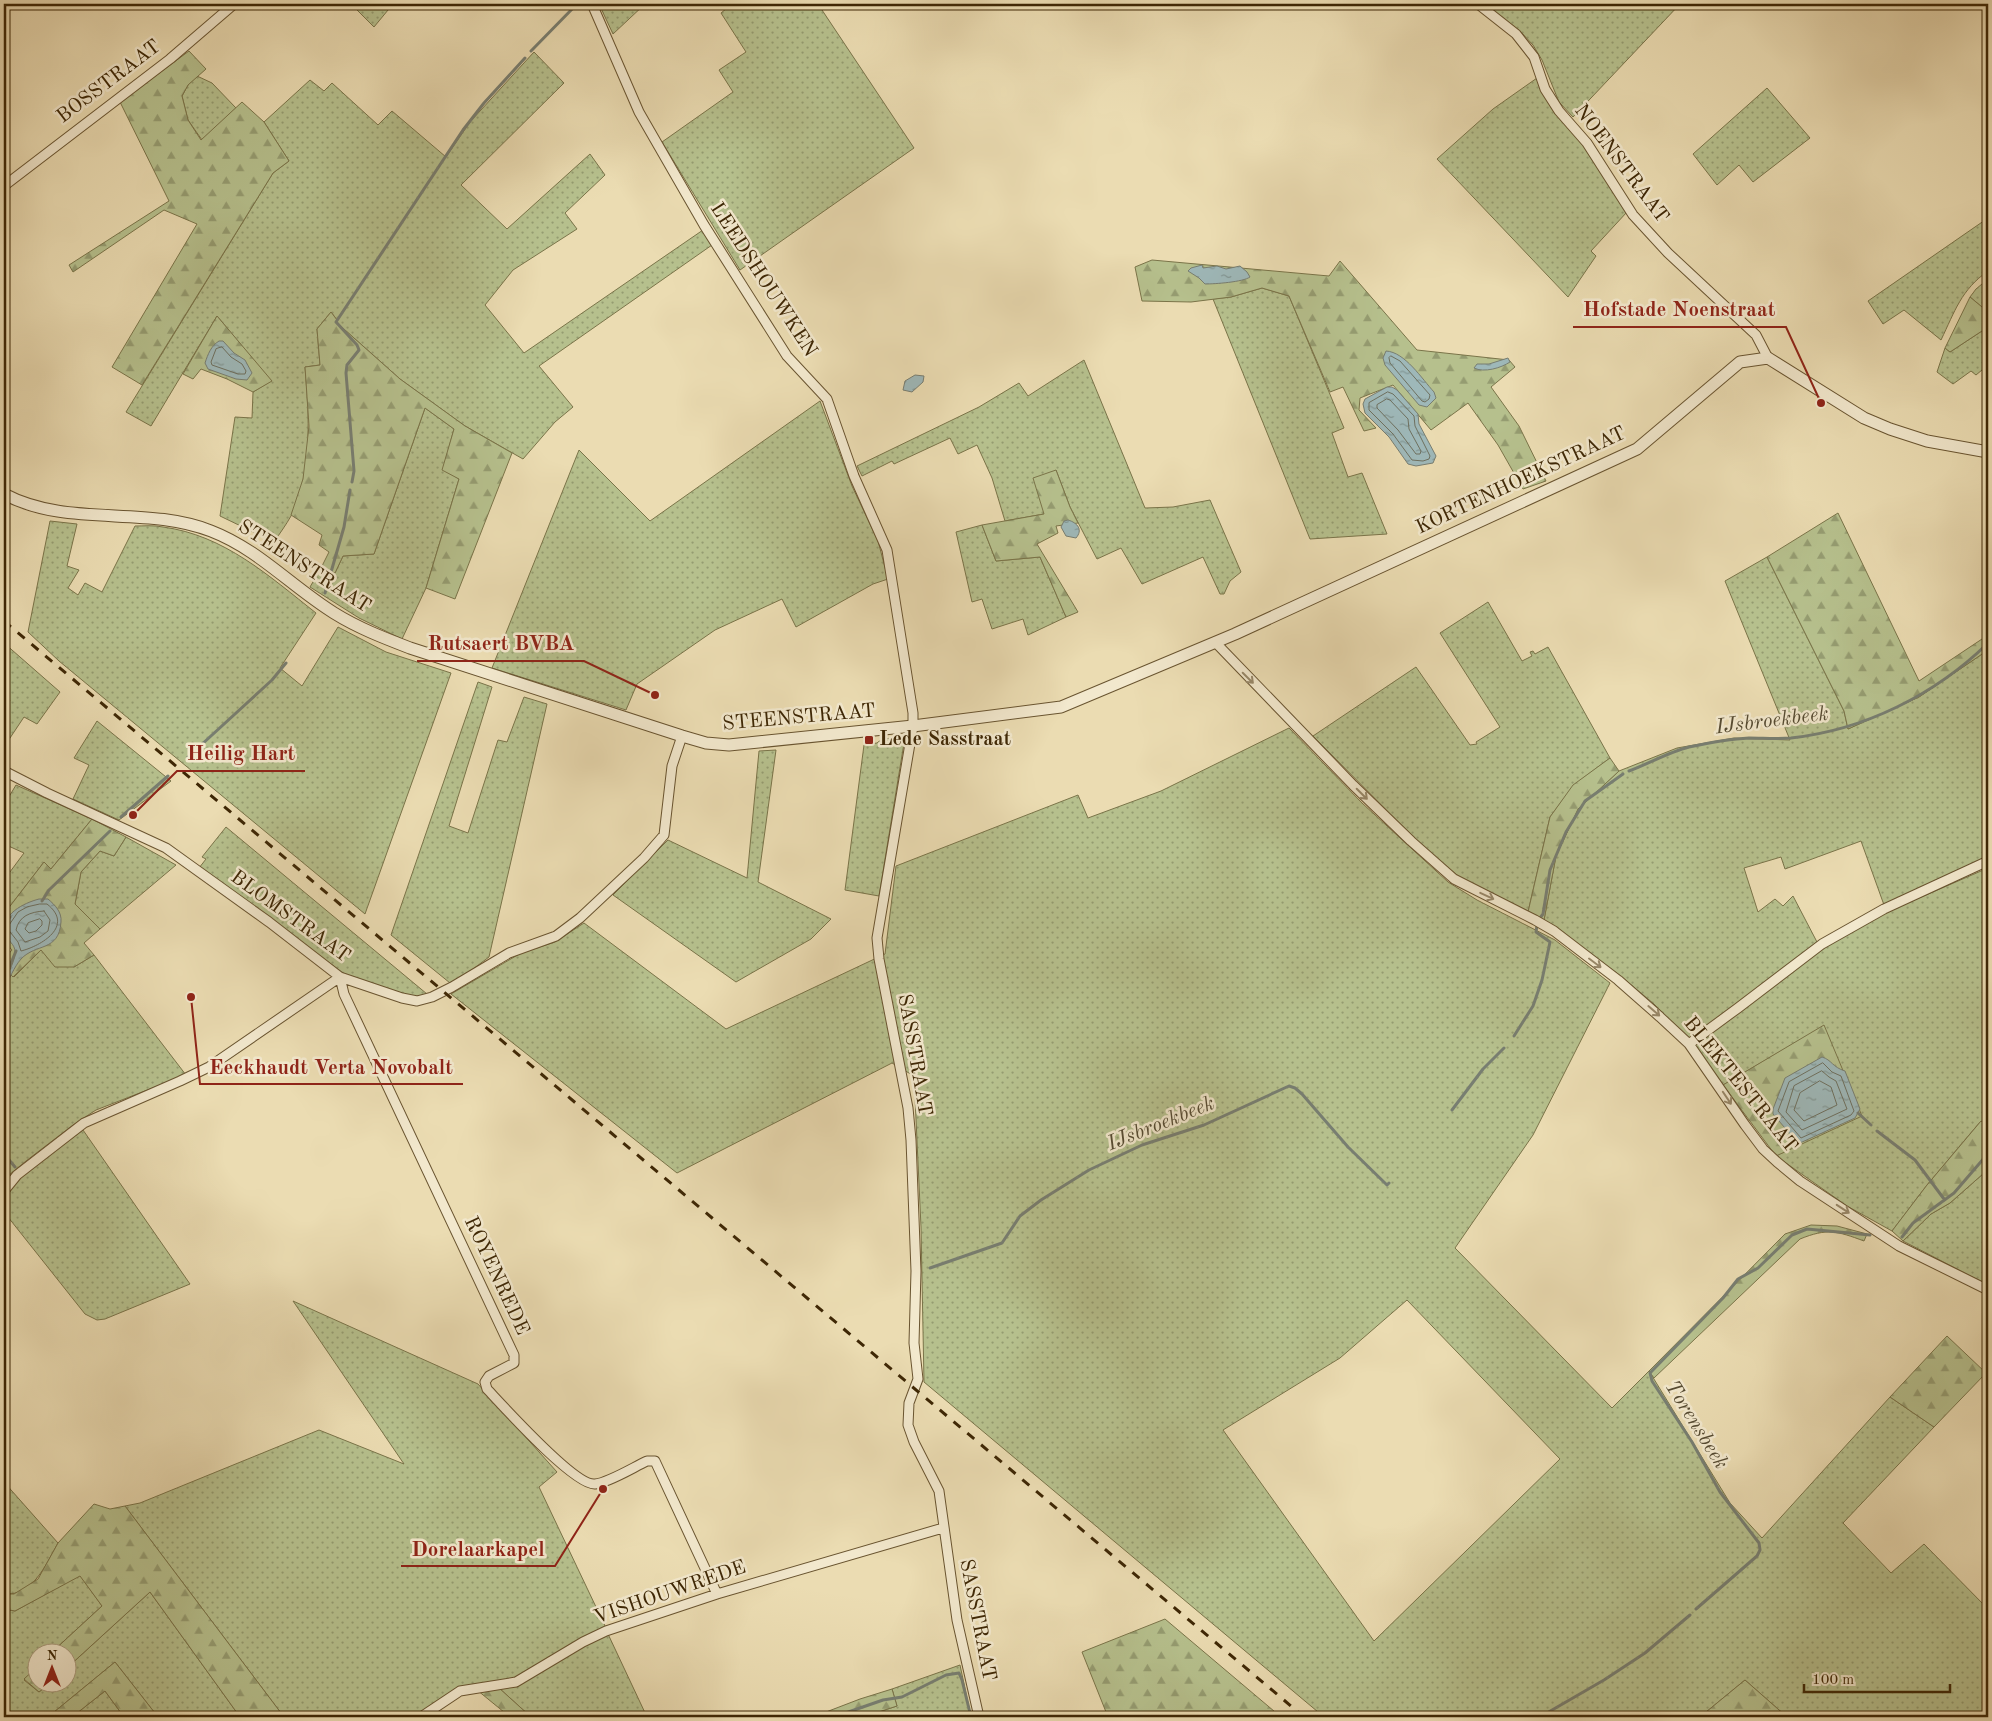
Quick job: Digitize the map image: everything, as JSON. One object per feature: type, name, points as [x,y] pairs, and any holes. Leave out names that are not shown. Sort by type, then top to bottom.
[{"type":"street","name":"BOSSTRAAT","points":[[4,186],[170,58],[234,4]]},
{"type":"street","name":"LEEDSHOUWKEN","points":[[592,4],[639,112],[704,225],[787,356],[828,399],[854,476],[887,550],[913,726]]},
{"type":"street","name":"NOENSTRAAT","points":[[1478,4],[1516,34],[1534,56],[1545,89],[1560,111],[1587,143],[1633,215],[1668,254],[1756,335],[1768,358]]},
{"type":"street","points":[[1768,358],[1864,418],[1927,441],[1988,452]]},
{"type":"street","name":"KORTENHOEKSTRAAT","points":[[1215,642],[1637,449],[1740,362],[1768,358]]},
{"type":"street","name":"STEENSTRAAT","points":[[4,494],[52,511],[174,520],[211,531],[248,549],[293,584],[335,613],[376,634],[428,655],[706,743],[729,745],[913,726],[1062,707],[1215,642]]},
{"type":"street","name":"BLEKTESTRAAT","points":[[1215,642],[1353,785],[1454,879],[1554,931],[1618,980],[1689,1044],[1745,1125],[1763,1149],[1777,1162],[1800,1181],[1899,1246],[1988,1290]]},
{"type":"street","name":"SASSTRAAT","points":[[913,726],[877,938],[879,959],[910,1124],[916,1271],[914,1343],[918,1379],[908,1411],[908,1425],[914,1442],[936,1483],[941,1502],[943,1528],[957,1620],[979,1717]]},
{"type":"street","name":"BLOMSTRAAT","points":[[4,771],[166,848],[269,922],[340,977],[408,1000],[425,1000],[452,987],[508,953],[556,936],[568,929],[644,858],[664,835],[672,766],[682,736]]},
{"type":"street","points":[[1689,1044],[1822,944],[1884,909],[1988,861]]},
{"type":"street","points":[[4,1190],[17,1175],[84,1123],[209,1067],[340,977]]},
{"type":"street","name":"ROYENREDE","points":[[340,977],[344,994],[514,1355],[514,1363],[489,1376],[485,1382],[487,1389],[570,1473],[589,1484],[600,1482],[647,1461],[655,1460],[717,1594]]},
{"type":"street","name":"VISHOUWREDE","points":[[421,1717],[460,1691],[516,1682],[583,1642],[606,1631],[717,1594],[943,1528]]},
{"type":"green space","points":[[351,4],[393,4],[374,27]]},
{"type":"green space","points":[[599,4],[645,4],[613,34]]},
{"type":"green space","points":[[732,4],[818,4],[914,148],[740,270],[662,142],[733,92],[719,70],[746,52],[721,13]]},
{"type":"green space","points":[[1482,4],[1680,4],[1573,117],[1559,102],[1542,60],[1533,45],[1520,31]]},
{"type":"green space","points":[[189,51],[206,69],[188,85],[182,96],[188,120],[201,140],[242,102],[264,122],[289,161],[273,173],[142,385],[112,367],[197,224],[164,210],[73,272],[69,265],[169,201],[120,102]]},
{"type":"green space","points":[[534,52],[564,83],[461,185],[507,229],[590,154],[605,175],[565,213],[577,229],[513,270],[485,305],[524,353],[703,230],[712,245],[539,366],[573,407],[555,422],[523,459],[465,426],[400,379],[336,322],[337,320],[331,312],[317,329],[320,365],[305,367],[308,404],[308,443],[303,480],[291,516],[274,542],[220,516],[235,417],[252,418],[253,392],[271,381],[217,316],[151,426],[126,412],[273,173],[289,161],[264,122],[310,80],[324,91],[332,83],[378,125],[392,111],[446,157],[470,122]]},
{"type":"green space","points":[[197,76],[212,83],[236,108],[202,140],[188,120],[182,96],[188,85]]},
{"type":"green space","points":[[1537,78],[1552,109],[1590,153],[1627,212],[1591,251],[1596,256],[1568,297],[1437,159],[1493,109]]},
{"type":"green space","points":[[1767,88],[1810,138],[1753,182],[1739,165],[1717,185],[1693,154]]},
{"type":"green space","points":[[1988,218],[1988,271],[1965,294],[1941,340],[1904,310],[1883,324],[1868,301]]},
{"type":"green space","points":[[1152,260],[1329,276],[1340,261],[1417,350],[1509,360],[1515,367],[1491,387],[1519,426],[1546,481],[1523,489],[1498,445],[1468,403],[1431,430],[1393,385],[1360,398],[1359,410],[1376,428],[1364,431],[1343,387],[1330,392],[1289,296],[1262,288],[1231,297],[1191,302],[1142,301],[1135,267]]},
{"type":"green space","points":[[1988,279],[1988,312],[1970,297]]},
{"type":"green space","points":[[1262,288],[1289,296],[1344,428],[1332,433],[1348,477],[1362,473],[1387,534],[1310,539],[1213,299],[1231,297]]},
{"type":"green space","points":[[1970,297],[1988,312],[1988,327],[1950,352],[1945,348]]},
{"type":"green space","points":[[331,312],[337,320],[336,322],[400,379],[465,426],[512,453],[455,599],[426,588],[459,479],[442,470],[454,429],[425,408],[374,554],[343,556],[335,573],[321,568],[329,552],[319,545],[322,535],[291,515],[303,479],[309,426],[305,367],[320,365],[317,329]]},
{"type":"green space","points":[[217,316],[272,381],[253,392],[201,369],[193,379],[183,374]]},
{"type":"green space","points":[[1988,327],[1988,365],[1976,375],[1971,371],[1953,384],[1937,372],[1945,348],[1950,352]]},
{"type":"green space","points":[[1084,360],[1145,508],[1173,507],[1210,500],[1241,572],[1230,581],[1224,594],[1220,594],[1203,557],[1142,584],[1121,548],[1097,559],[1070,507],[1056,470],[1044,514],[1005,521],[992,478],[977,445],[958,454],[950,438],[894,464],[892,461],[862,476],[857,466],[979,407],[1019,383],[1028,396]]},
{"type":"green space","points":[[820,401],[852,486],[878,541],[888,579],[873,584],[796,627],[782,599],[715,630],[637,684],[626,710],[492,668],[579,450],[650,521]]},
{"type":"green space","points":[[425,408],[454,429],[443,469],[459,479],[426,588],[402,639],[359,618],[310,587],[321,568],[335,573],[343,556],[374,554]]},
{"type":"green space","points":[[1056,470],[1078,523],[1056,526],[1058,533],[1037,544],[1078,612],[1066,617],[1040,557],[996,561],[982,525],[1044,514],[1033,478]]},
{"type":"green space","points":[[1838,513],[1919,681],[1988,635],[1988,650],[1919,697],[1848,729],[1844,711],[1767,557]]},
{"type":"green space","points":[[50,521],[77,524],[67,566],[79,570],[68,588],[78,595],[85,583],[102,592],[135,526],[156,526],[185,531],[226,548],[245,559],[316,613],[280,668],[302,686],[338,627],[386,652],[451,673],[365,914],[59,661],[28,632]]},
{"type":"green space","points":[[982,525],[996,561],[1040,557],[1066,617],[1028,635],[1023,619],[992,629],[982,599],[972,602],[956,532]]},
{"type":"green space","points":[[1767,557],[1844,711],[1848,729],[1919,697],[1988,650],[1988,859],[1884,905],[1861,841],[1785,869],[1781,857],[1744,868],[1758,912],[1775,899],[1783,906],[1793,896],[1817,942],[1778,974],[1689,1039],[1654,1004],[1618,974],[1544,920],[1556,856],[1578,809],[1619,771],[1677,748],[1734,738],[1790,740],[1725,581]]},
{"type":"green space","points":[[1488,602],[1522,661],[1532,656],[1530,652],[1533,651],[1535,654],[1548,647],[1610,758],[1574,785],[1550,817],[1528,912],[1463,880],[1421,845],[1313,736],[1416,667],[1470,745],[1477,744],[1476,742],[1500,727],[1440,633]]},
{"type":"green space","points":[[4,643],[60,692],[37,724],[24,717],[4,747],[4,709],[10,700],[4,695]]},
{"type":"green space","points":[[478,682],[492,687],[449,826],[468,833],[498,740],[507,742],[524,697],[547,704],[489,957],[450,983],[391,935]]},
{"type":"green space","points":[[97,721],[171,781],[119,820],[73,799],[89,765],[74,758]]},
{"type":"green space","points":[[1289,728],[1362,803],[1448,882],[1477,900],[1555,940],[1610,983],[1533,1135],[1455,1248],[1612,1408],[1649,1371],[1730,1503],[1762,1538],[1890,1397],[1934,1427],[1843,1523],[1891,1573],[1924,1544],[1988,1607],[1988,1717],[1787,1717],[1745,1680],[1700,1717],[1324,1717],[924,1382],[921,1227],[914,1076],[892,1063],[677,1173],[451,994],[521,953],[555,942],[584,923],[726,1029],[885,954],[896,866],[1078,795],[1088,818],[1161,791]],"holes":[[[1407,1300],[1560,1459],[1374,1641],[1223,1430],[1340,1358]]]},
{"type":"green space","points":[[905,737],[879,896],[845,890],[864,745],[877,743],[882,739]]},
{"type":"green space","points":[[776,750],[758,882],[831,919],[811,939],[736,982],[613,895],[668,840],[747,878],[759,751]]},
{"type":"green space","points":[[1610,758],[1619,771],[1578,809],[1556,856],[1544,920],[1528,912],[1550,817],[1573,785]]},
{"type":"green space","points":[[16,785],[92,819],[51,869],[44,862],[4,914],[4,880],[24,853],[4,844],[4,805]]},
{"type":"green space","points":[[92,819],[126,837],[114,856],[100,851],[81,872],[75,904],[100,929],[84,943],[94,955],[74,967],[55,967],[41,950],[13,977],[4,968],[4,959],[12,950],[4,941],[4,914],[44,862],[51,869]]},
{"type":"green space","points":[[226,827],[427,994],[419,998],[407,996],[350,978],[199,868],[206,859],[202,857]]},
{"type":"green space","points":[[126,837],[176,865],[100,929],[75,904],[81,872],[100,851],[114,856]]},
{"type":"green space","points":[[1988,868],[1988,1125],[1980,1122],[1927,1185],[1892,1231],[1847,1206],[1776,1156],[1824,1026],[1723,1085],[1694,1044],[1817,950],[1889,911]]},
{"type":"green space","points":[[41,950],[74,967],[94,955],[186,1075],[96,1110],[26,1161],[9,1175],[4,1183],[4,968],[14,977]]},
{"type":"green space","points":[[1824,1025],[1862,1116],[1776,1156],[1723,1085]]},
{"type":"green space","points":[[1981,1121],[1988,1125],[1988,1171],[1950,1203],[1931,1214],[1903,1241],[1892,1231],[1927,1185]]},
{"type":"green space","points":[[83,1130],[190,1284],[105,1319],[97,1320],[85,1314],[4,1212],[4,1195],[23,1174]]},
{"type":"green space","points":[[1988,1171],[1988,1231],[1986,1244],[1988,1285],[1903,1241],[1931,1214],[1950,1203]]},
{"type":"green space","points":[[1811,1225],[1837,1226],[1867,1234],[1864,1241],[1832,1232],[1818,1233],[1800,1239],[1654,1378],[1649,1371],[1785,1234]]},
{"type":"green space","points":[[293,1301],[478,1384],[557,1472],[539,1487],[606,1628],[515,1678],[459,1688],[416,1717],[284,1717],[125,1506],[140,1503],[319,1430],[404,1464]]},
{"type":"green space","points":[[1947,1336],[1986,1373],[1934,1427],[1890,1397]]},
{"type":"green space","points":[[4,1482],[58,1543],[43,1570],[30,1585],[23,1590],[4,1594]]},
{"type":"green space","points":[[94,1504],[110,1509],[125,1506],[284,1717],[240,1717],[150,1592],[78,1658],[78,1644],[61,1644],[102,1606],[80,1576],[15,1611],[4,1609],[4,1594],[14,1594],[38,1579],[58,1543]]},
{"type":"green space","points":[[80,1575],[102,1606],[61,1644],[28,1644],[28,1676],[24,1680],[28,1683],[28,1694],[76,1694],[48,1717],[4,1717],[4,1609],[15,1611]]},
{"type":"green space","points":[[150,1592],[240,1717],[158,1717],[115,1662],[78,1692],[78,1658]]},
{"type":"green space","points":[[1165,1619],[1281,1717],[1108,1717],[1082,1652]]},
{"type":"green space","points":[[608,1634],[647,1717],[531,1717],[499,1688]]},
{"type":"green space","points":[[115,1662],[158,1717],[124,1717],[105,1691],[72,1717],[48,1717]]},
{"type":"green space","points":[[960,1665],[971,1717],[863,1717],[897,1706],[892,1689]]},
{"type":"green space","points":[[1745,1680],[1787,1717],[1700,1717]]},
{"type":"green space","points":[[499,1688],[531,1717],[510,1717],[477,1690]]},
{"type":"green space","points":[[892,1689],[897,1706],[863,1717],[813,1717],[860,1699]]},
{"type":"green space","points":[[105,1691],[124,1717],[72,1717]]},
{"type":"water","points":[[1202,265],[1203,268],[1217,266],[1226,269],[1240,266],[1250,277],[1235,281],[1205,284],[1188,271],[1191,268]]},
{"type":"water","points":[[219,341],[223,341],[234,353],[245,360],[252,373],[247,380],[236,379],[208,369],[205,363],[207,356]]},
{"type":"water","points":[[1386,351],[1400,356],[1406,361],[1434,392],[1436,398],[1427,407],[1419,405],[1385,365],[1383,358]]},
{"type":"water","points":[[1508,358],[1510,362],[1497,368],[1483,370],[1474,368],[1477,364],[1489,364]]},
{"type":"water","points":[[915,375],[924,376],[923,382],[912,392],[903,390],[905,381]]},
{"type":"water","points":[[1387,387],[1397,390],[1418,414],[1419,424],[1436,456],[1433,463],[1416,466],[1408,464],[1389,437],[1365,413],[1363,404],[1365,399]]},
{"type":"water","points":[[1068,520],[1078,527],[1079,532],[1076,538],[1066,536],[1061,527],[1064,521]]},
{"type":"water","points":[[39,899],[48,899],[58,909],[61,918],[59,932],[51,943],[27,954],[21,959],[4,989],[4,984],[15,957],[15,949],[5,935],[6,921],[20,907]]},
{"type":"water","points":[[1822,1057],[1837,1068],[1845,1071],[1860,1109],[1855,1118],[1800,1143],[1796,1141],[1773,1114],[1773,1109],[1785,1078]]},
{"type":"waterway","points":[[531,51],[577,4]]},
{"type":"waterway","points":[[352,482],[354,471],[346,373],[347,365],[359,350],[357,345],[336,322],[463,130],[484,103],[525,58]]},
{"type":"waterway","points":[[325,593],[344,527],[350,490]]},
{"type":"waterway","name":"IJsbroekbeek","points":[[1629,771],[1689,747],[1734,739],[1791,738],[1818,734],[1871,718],[1922,694],[1945,679],[1988,643]]},
{"type":"waterway","points":[[188,757],[272,680],[286,663]]},
{"type":"waterway","name":"IJsbroekbeek","points":[[1540,918],[1543,914],[1550,870],[1566,832],[1585,801],[1623,774]]},
{"type":"waterway","points":[[121,817],[168,776]]},
{"type":"waterway","points":[[42,901],[49,890],[110,831]]},
{"type":"waterway","points":[[8,938],[5,933],[5,927],[10,917]]},
{"type":"waterway","name":"IJsbroekbeek","points":[[1514,1036],[1533,1006],[1542,980],[1550,942],[1536,932],[1537,925]]},
{"type":"waterway","points":[[4,980],[16,951]]},
{"type":"waterway","name":"IJsbroekbeek","points":[[1452,1110],[1483,1069],[1504,1048]]},
{"type":"waterway","name":"IJsbroekbeek","points":[[930,1268],[1002,1243],[1020,1216],[1041,1200],[1089,1170],[1142,1145],[1204,1125],[1289,1086],[1302,1094],[1348,1147],[1387,1185],[1389,1183]]},
{"type":"waterway","points":[[1858,1113],[1871,1125]]},
{"type":"waterway","points":[[1877,1131],[1915,1160],[1944,1199]]},
{"type":"waterway","points":[[4,1154],[15,1167]]},
{"type":"waterway","name":"Torensbeek","points":[[1902,1237],[1913,1223],[1954,1193],[1985,1157],[1988,1157]]},
{"type":"waterway","name":"Torensbeek","points":[[1696,1609],[1757,1556],[1760,1550],[1759,1543],[1720,1492],[1692,1442],[1652,1381],[1650,1373],[1723,1298],[1738,1279],[1758,1268],[1792,1235],[1807,1229],[1870,1235]]},
{"type":"waterway","name":"Torensbeek","points":[[1540,1717],[1604,1680],[1645,1653],[1690,1615]]},
{"type":"waterway","name":"Torensbeek","points":[[834,1717],[883,1700],[902,1697],[946,1675],[959,1673],[971,1717]]},
{"type":"railway","points":[[4,621],[1304,1717]]},
{"type":"place","name":"Hofstade Noenstraat","points":[[1821,403]]},
{"type":"place","name":"Rutsaert BVBA","points":[[655,695]]},
{"type":"place","name":"Lede Sasstraat","points":[[869,740]]},
{"type":"place","name":"Heilig Hart","points":[[133,815]]},
{"type":"place","name":"Eeckhaudt Verta Novobalt","points":[[191,997]]},
{"type":"place","name":"Dorelaarkapel","points":[[603,1489]]}]
